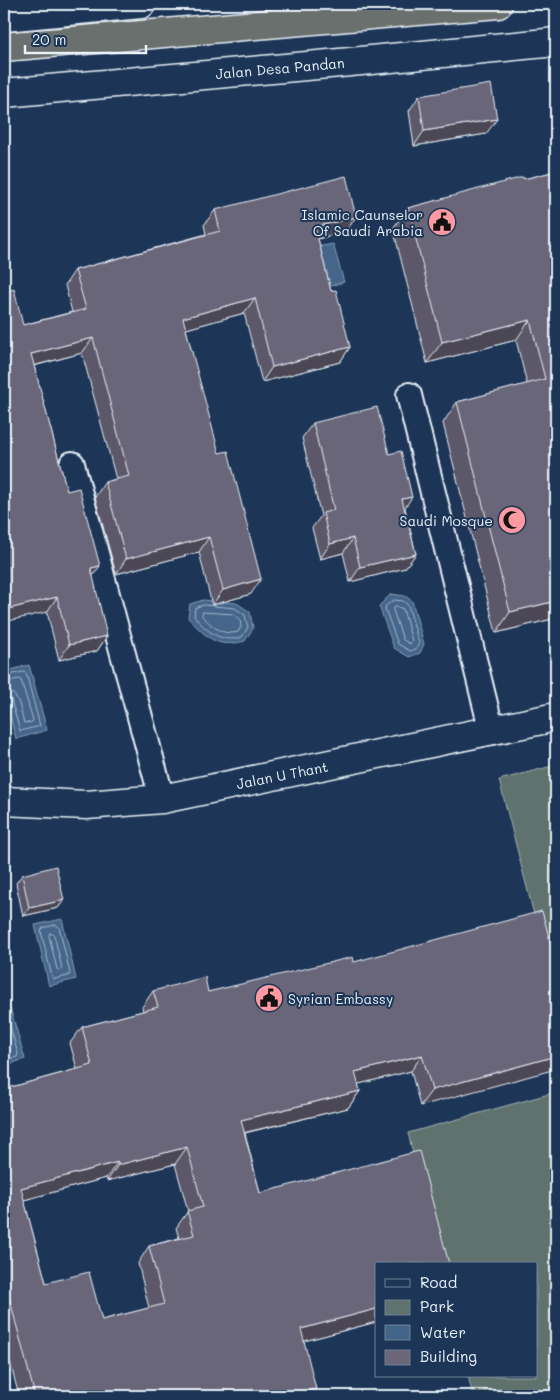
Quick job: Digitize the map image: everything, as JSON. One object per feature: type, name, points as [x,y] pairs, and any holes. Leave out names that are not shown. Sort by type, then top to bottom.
[{"type":"highway","points":[[4,48],[498,4]]},
{"type":"street","points":[[4,17],[141,4]]},
{"type":"street","points":[[361,61],[528,35],[545,32],[556,27]]},
{"type":"street","name":"Jalan Desa Pandan","points":[[4,93],[556,42]]},
{"type":"street","name":"Jalan U Thant","points":[[4,801],[86,805],[162,799],[556,718]]},
{"type":"lane","points":[[409,395],[492,732]]},
{"type":"lane","points":[[72,464],[162,799]]},
{"type":"green space","points":[[556,765],[556,999],[499,780]]},
{"type":"green space","points":[[556,1092],[556,1396],[473,1396],[468,1378],[538,1378],[538,1262],[440,1262],[408,1133]]},
{"type":"water","points":[[333,244],[344,282],[323,288],[291,252]]},
{"type":"water","points":[[391,594],[405,596],[412,601],[424,644],[420,653],[409,657],[394,648],[379,606]]},
{"type":"water","points":[[203,600],[237,603],[250,612],[253,628],[245,641],[227,644],[219,643],[207,636],[195,625],[188,618],[190,604]]},
{"type":"water","points":[[29,665],[47,730],[16,739],[4,693],[4,672]]},
{"type":"water","points":[[62,919],[76,979],[49,986],[35,925]]},
{"type":"water","points":[[4,987],[25,1059],[4,1066]]},
{"type":"building","points":[[491,84],[497,119],[424,131],[419,96]]},
{"type":"building","points":[[556,171],[556,601],[510,612],[457,402],[545,379],[530,320],[442,342],[408,208],[523,177],[524,179]]},
{"type":"building","points":[[346,176],[356,217],[315,227],[331,291],[336,290],[350,347],[272,367],[255,298],[183,318],[219,453],[228,451],[261,579],[223,590],[209,537],[126,559],[105,482],[129,476],[93,338],[31,354],[67,491],[79,488],[100,566],[91,568],[107,636],[69,645],[57,597],[4,610],[4,292],[14,289],[23,325],[86,309],[75,270],[220,231],[215,210]]},
{"type":"building","points":[[377,407],[389,454],[401,451],[412,497],[402,499],[416,554],[360,567],[353,538],[330,544],[323,513],[334,510],[313,423]]},
{"type":"building","points":[[56,866],[64,900],[29,908],[22,875]]},
{"type":"building","points":[[542,911],[556,963],[556,1056],[432,1090],[422,1055],[355,1072],[360,1091],[241,1120],[260,1193],[419,1151],[448,1262],[375,1262],[375,1309],[301,1329],[316,1389],[286,1396],[35,1396],[8,1293],[4,1294],[4,1089],[92,1065],[82,1027],[158,1007],[153,991],[205,977],[208,992],[353,957],[354,962]],"holes":[[[187,1147],[203,1207],[187,1211],[194,1235],[149,1246],[164,1304],[102,1320],[89,1272],[46,1283],[21,1188],[118,1162],[118,1165]]]},
{"type":"place","name":"Islamic Caunselor Of Saudi Arabia","points":[[442,222]]},
{"type":"place","name":"Saudi Mosque","points":[[512,520]]},
{"type":"place","name":"Syrian Embassy","points":[[269,998]]}]
